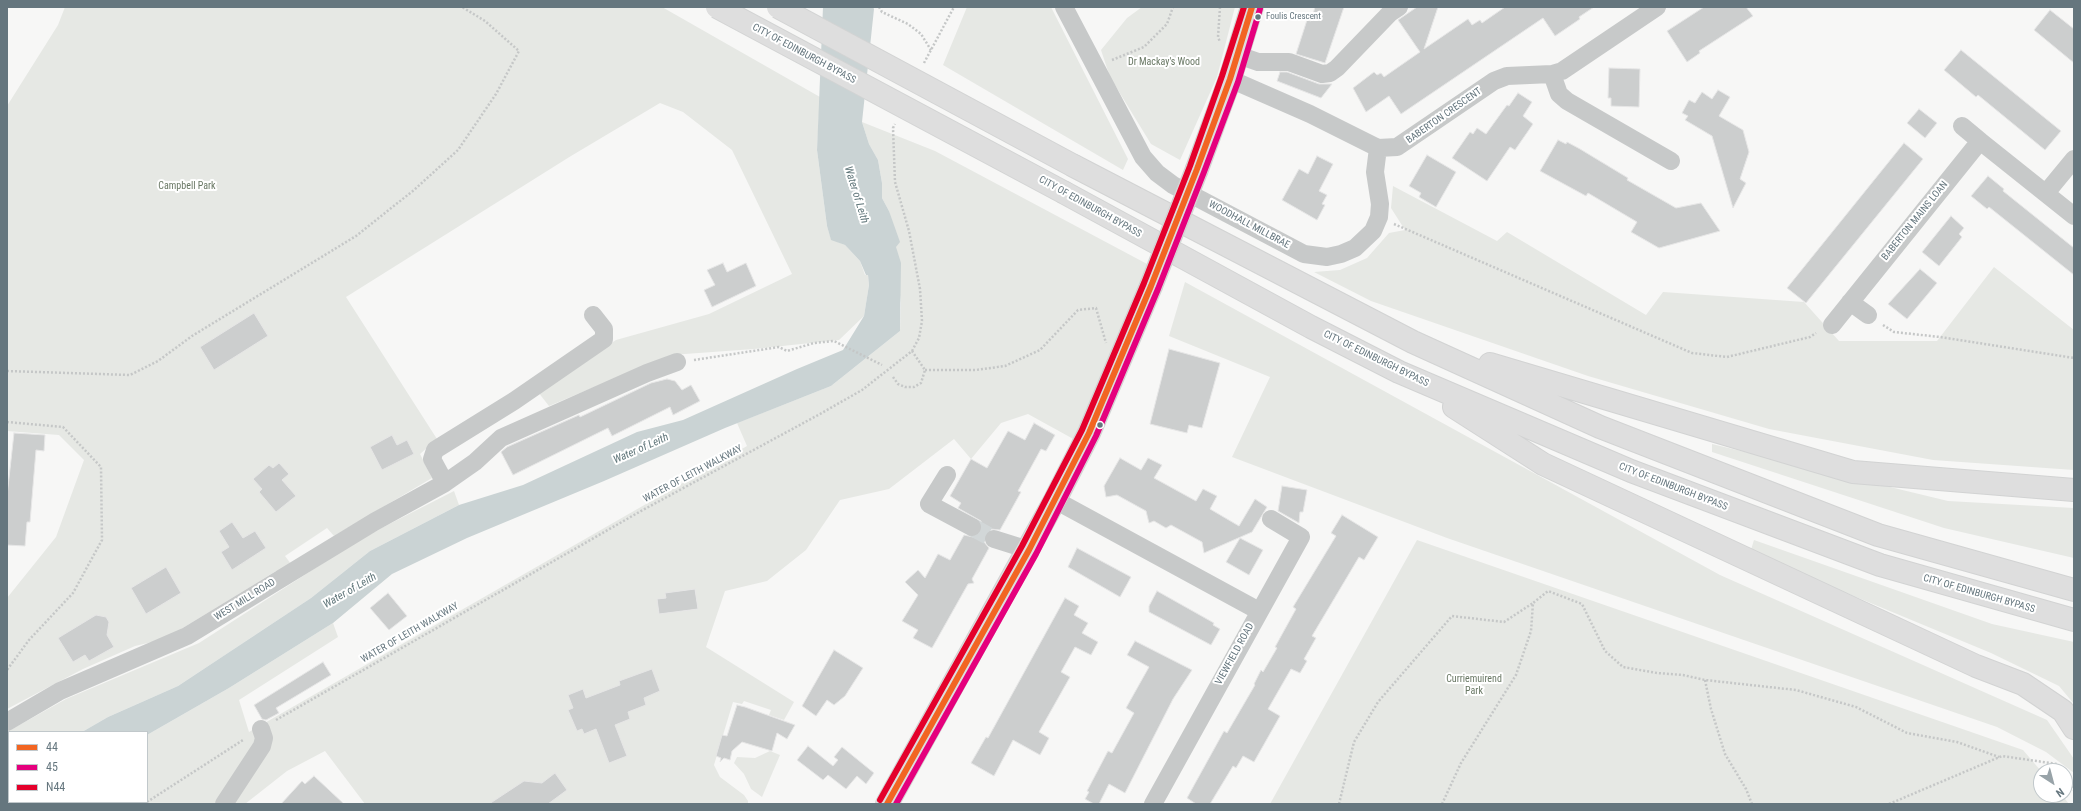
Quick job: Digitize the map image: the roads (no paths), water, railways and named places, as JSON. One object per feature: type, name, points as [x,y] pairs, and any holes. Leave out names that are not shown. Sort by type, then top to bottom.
[{"type":"main road","name":"CITY OF EDINBURGH BYPASS","points":[[717,7],[1065,193],[1310,327],[1400,372],[1631,471],[1880,565],[2074,620]]},
{"type":"main road","points":[[778,7],[1074,166],[1413,342],[1600,427],[1878,535],[2074,590]]},
{"type":"main road","points":[[887,804],[1029,550],[1089,433],[1151,286],[1197,169],[1230,80],[1252,7]]},
{"type":"main road","points":[[1413,342],[1853,472],[2074,490]]},
{"type":"main road","points":[[1400,372],[1543,464],[1976,666],[2024,684],[2063,712],[2074,728]]},
{"type":"street","name":"WOODHALL MILLBRAE","points":[[1064,7],[1142,157],[1157,173],[1173,185],[1258,232],[1304,254],[1328,257],[1341,254],[1355,248],[1373,231],[1379,217],[1380,204],[1375,172],[1378,148]]},
{"type":"street","points":[[1238,55],[1258,62],[1288,62],[1322,74],[1330,73],[1337,68],[1390,13],[1399,7]]},
{"type":"street","name":"BABERTON CRESCENT","points":[[1230,80],[1310,114],[1378,148],[1397,148],[1500,78],[1552,74],[1572,66],[1657,7]]},
{"type":"street","points":[[1552,74],[1559,94],[1567,101],[1671,161]]},
{"type":"street","points":[[1962,126],[2074,216]]},
{"type":"street","name":"BABERTON MAINS LOAN","points":[[1832,325],[1980,141]]},
{"type":"street","points":[[2046,193],[2074,159]]},
{"type":"street","points":[[1850,302],[1868,315]]},
{"type":"street","points":[[445,483],[432,459],[435,450],[514,401],[604,339],[604,329],[593,315]]},
{"type":"street","name":"WEST MILL ROAD","points":[[7,722],[60,691],[187,636],[374,522],[445,483],[475,462],[501,438],[647,373],[677,362]]},
{"type":"street","points":[[947,475],[929,504],[972,527]]},
{"type":"street","points":[[1055,500],[1259,611]]},
{"type":"street","name":"VIEWFIELD ROAD","points":[[1153,804],[1301,537],[1270,519]]},
{"type":"street","points":[[994,539],[1029,550]]},
{"type":"street","points":[[224,804],[262,746],[264,738],[261,728]]},
{"type":"water","name":"Water of Leith","points":[[823,7],[873,7],[862,122],[869,144],[878,160],[882,183],[882,198],[889,211],[900,242],[896,247],[901,263],[900,331],[831,386],[725,428],[604,481],[467,538],[392,574],[333,623],[229,688],[148,734],[148,731],[84,731],[108,717],[178,686],[311,598],[370,551],[459,505],[523,485],[637,432],[683,420],[843,350],[864,316],[869,285],[868,275],[866,275],[860,261],[845,245],[831,240],[827,226],[817,150]]},
{"type":"water","points":[[8,800],[8,803],[74,803],[74,804],[7,804]]},
{"type":"tunnel","points":[[972,527],[994,539]]},
{"type":"place","name":"Foulis Crescent","points":[[1258,17]]},
{"type":"park label","name":"Dr Mackay's Wood","points":[[1164,62]]},
{"type":"park label","name":"Campbell Park","points":[[187,186]]},
{"type":"park label","name":"Curriemuirend Park","points":[[1474,684]]}]
